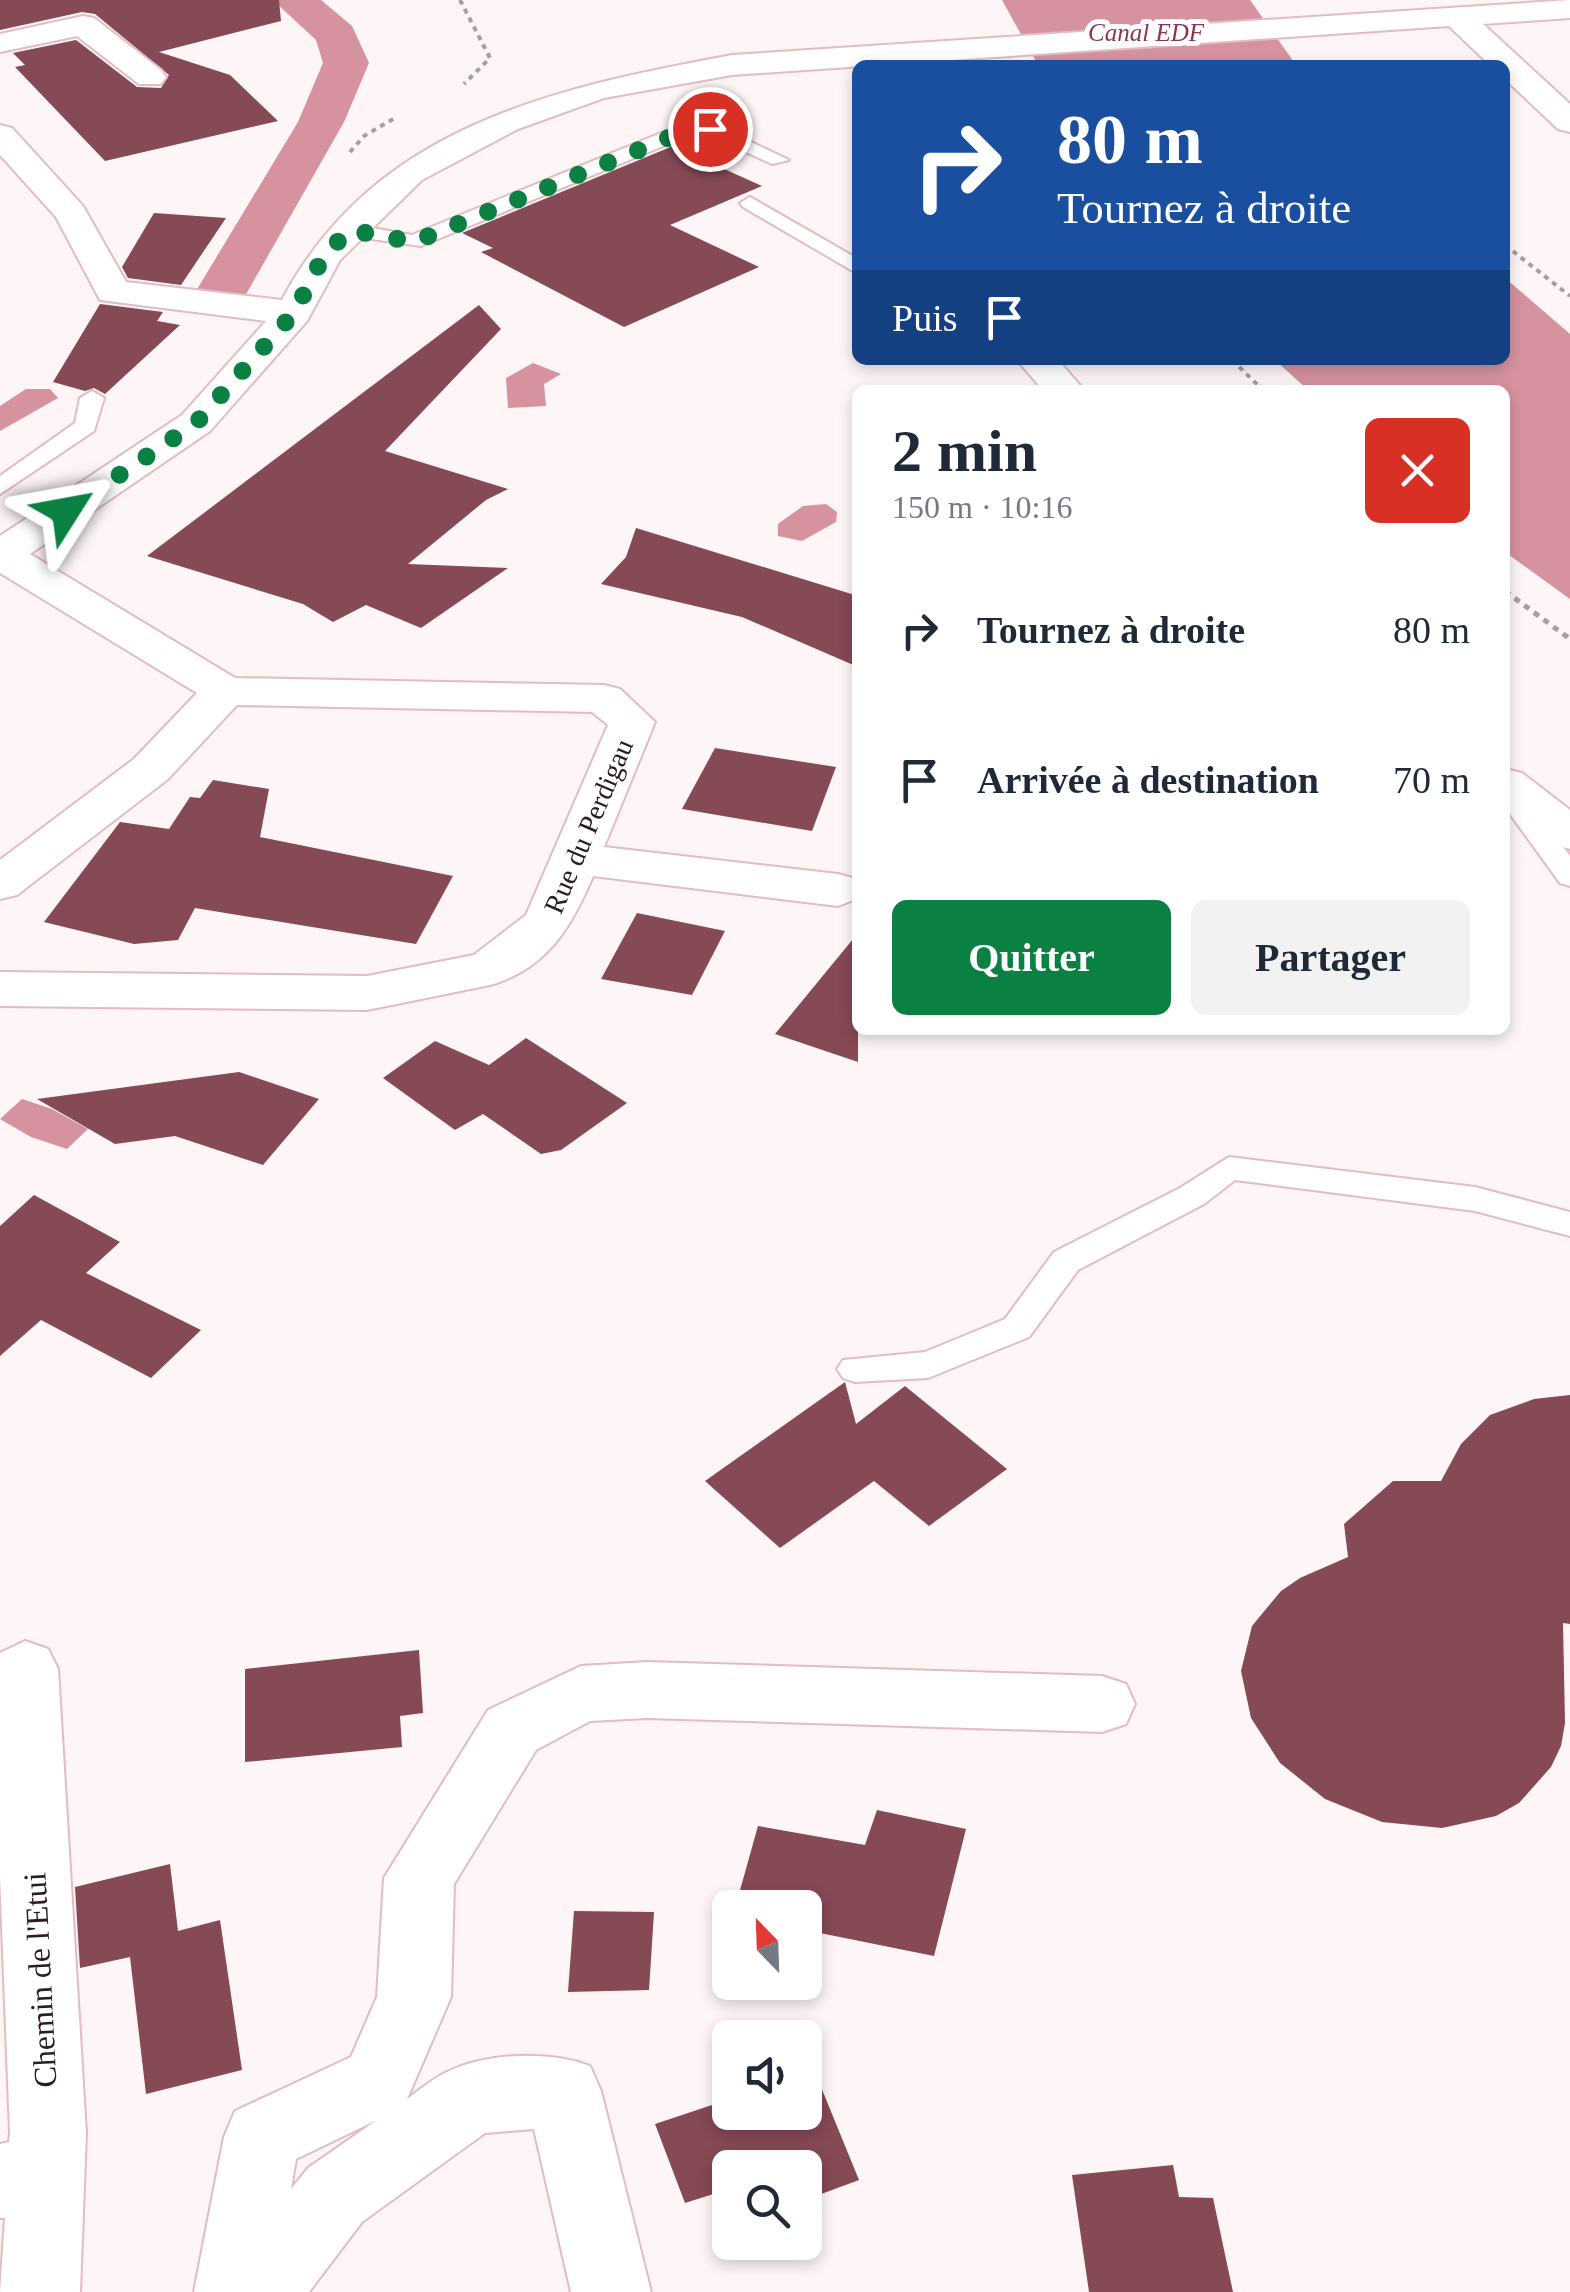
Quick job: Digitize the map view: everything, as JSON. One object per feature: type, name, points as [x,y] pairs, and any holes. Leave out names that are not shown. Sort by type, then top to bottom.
[{"type":"street","points":[[879,60],[944,52],[1326,28],[1391,11],[1459,19],[1570,9]]},
{"type":"street","points":[[1459,19],[1503,60]]},
{"type":"street","points":[[0,43],[84,25],[150,77]]},
{"type":"street","points":[[0,884],[151,769],[225,691],[0,555],[196,423],[294,313],[324,255],[410,173],[506,122],[597,90],[732,65],[852,63]]},
{"type":"street","points":[[1510,66],[1570,122]]},
{"type":"street","points":[[0,134],[70,213],[113,292],[294,313]]},
{"type":"street","points":[[1041,365],[1060,385]]},
{"type":"street","name":"Rue du Perdigau","points":[[0,988],[367,993],[490,968],[548,924],[632,722],[604,699],[225,691]]},
{"type":"street","points":[[1510,789],[1570,834]]},
{"type":"street","points":[[576,860],[838,890]]},
{"type":"street","name":"Chemin de l'Etui","points":[[24,1668],[48,2133],[23,2178],[40,2292]]},
{"type":"street","points":[[234,2292],[262,2137],[377,2082],[414,1997],[419,1878],[512,1730],[580,1694],[647,1690],[1102,1704]]},
{"type":"street","points":[[260,2292],[335,2196],[471,2098],[563,2090],[611,2292]]},
{"type":"lane","points":[[350,230],[414,242],[668,138],[710,129],[779,160]]},
{"type":"lane","points":[[750,203],[852,264]]},
{"type":"lane","points":[[0,487],[86,426],[92,398]]},
{"type":"lane","points":[[1510,792],[1570,876]]},
{"type":"lane","points":[[855,1369],[928,1365],[1016,1328],[1066,1260],[1192,1196],[1229,1168],[1475,1199],[1570,1224]]},
{"type":"path","points":[[1510,249],[1570,296]]},
{"type":"path","points":[[1237,365],[1259,385]]},
{"type":"path","points":[[1510,595],[1570,638]]},
{"type":"water","name":"Canal EDF","points":[[1002,0],[1250,0],[1292,60],[1035,60]]},
{"type":"water","points":[[1510,282],[1570,334],[1570,599],[1510,556],[1510,385],[1302,385],[1280,365],[1510,365]]},
{"type":"water","points":[[533,363],[561,374],[544,384],[546,406],[508,408],[506,378]]},
{"type":"water","points":[[26,389],[50,389],[58,398],[0,431],[0,406]]},
{"type":"water","points":[[826,504],[837,512],[836,522],[802,541],[778,536],[778,524],[803,506]]},
{"type":"water","points":[[22,1099],[52,1109],[88,1129],[67,1149],[31,1137],[0,1119]]},
{"type":"building","points":[[0,0],[279,0],[281,21],[159,52],[230,75],[278,121],[105,161],[15,67],[25,65],[13,53],[76,40],[137,87],[161,88],[169,75],[95,14],[82,12],[0,30]]},
{"type":"building","points":[[673,146],[762,186],[670,225],[759,267],[624,327],[481,252],[493,248],[462,233]]},
{"type":"building","points":[[154,213],[226,218],[181,285],[128,278],[122,267]]},
{"type":"building","points":[[100,304],[163,312],[157,321],[180,325],[105,394],[94,388],[85,391],[53,382]]},
{"type":"building","points":[[479,305],[501,329],[385,451],[508,489],[486,500],[408,564],[508,568],[421,628],[366,605],[333,622],[303,604],[147,556]]},
{"type":"building","points":[[636,528],[852,594],[852,664],[742,617],[601,584],[626,557]]},
{"type":"building","points":[[715,748],[836,767],[812,831],[682,809]]},
{"type":"building","points":[[213,780],[269,789],[260,837],[453,876],[416,944],[195,908],[178,940],[134,944],[44,922],[120,822],[169,829],[190,797],[200,798]]},
{"type":"building","points":[[637,913],[725,931],[692,995],[601,979]]},
{"type":"building","points":[[852,940],[852,1035],[858,1035],[858,1062],[775,1034]]},
{"type":"building","points":[[526,1038],[627,1103],[561,1150],[541,1154],[483,1114],[455,1130],[383,1078],[435,1041],[489,1065]]},
{"type":"building","points":[[239,1072],[319,1099],[263,1165],[175,1136],[115,1144],[37,1099]]},
{"type":"building","points":[[34,1195],[120,1242],[86,1273],[201,1330],[151,1378],[41,1320],[0,1356],[0,1226]]},
{"type":"building","points":[[845,1382],[856,1424],[905,1386],[1007,1469],[929,1526],[874,1481],[780,1548],[705,1481]]},
{"type":"building","points":[[1570,1395],[1570,1624],[1563,1623],[1565,1723],[1561,1746],[1551,1767],[1519,1803],[1496,1816],[1442,1828],[1382,1822],[1325,1799],[1280,1763],[1251,1718],[1241,1671],[1252,1626],[1281,1591],[1348,1557],[1344,1524],[1393,1481],[1441,1481],[1461,1444],[1490,1415],[1534,1399]]},
{"type":"building","points":[[419,1650],[423,1713],[400,1716],[402,1747],[245,1762],[245,1669]]},
{"type":"building","points":[[877,1810],[966,1829],[934,1956],[822,1933],[822,1890],[740,1890],[758,1826],[865,1845]]},
{"type":"building","points":[[170,1864],[178,1931],[220,1920],[242,2070],[146,2094],[130,1957],[80,1968],[75,1887]]},
{"type":"building","points":[[574,1911],[654,1912],[649,1990],[568,1992]]},
{"type":"building","points":[[822,2090],[859,2180],[822,2194],[822,2150],[712,2150],[712,2194],[685,2203],[655,2124],[712,2105],[712,2130],[822,2130]]},
{"type":"building","points":[[1173,2165],[1179,2197],[1213,2198],[1233,2292],[1089,2292],[1072,2175]]},
{"type":"waterway","points":[[219,296],[321,122],[346,63],[336,35],[295,0]]},
{"type":"route","points":[[66,511],[196,423],[294,313],[324,255],[350,230],[414,242],[668,138],[710,129]]}]
